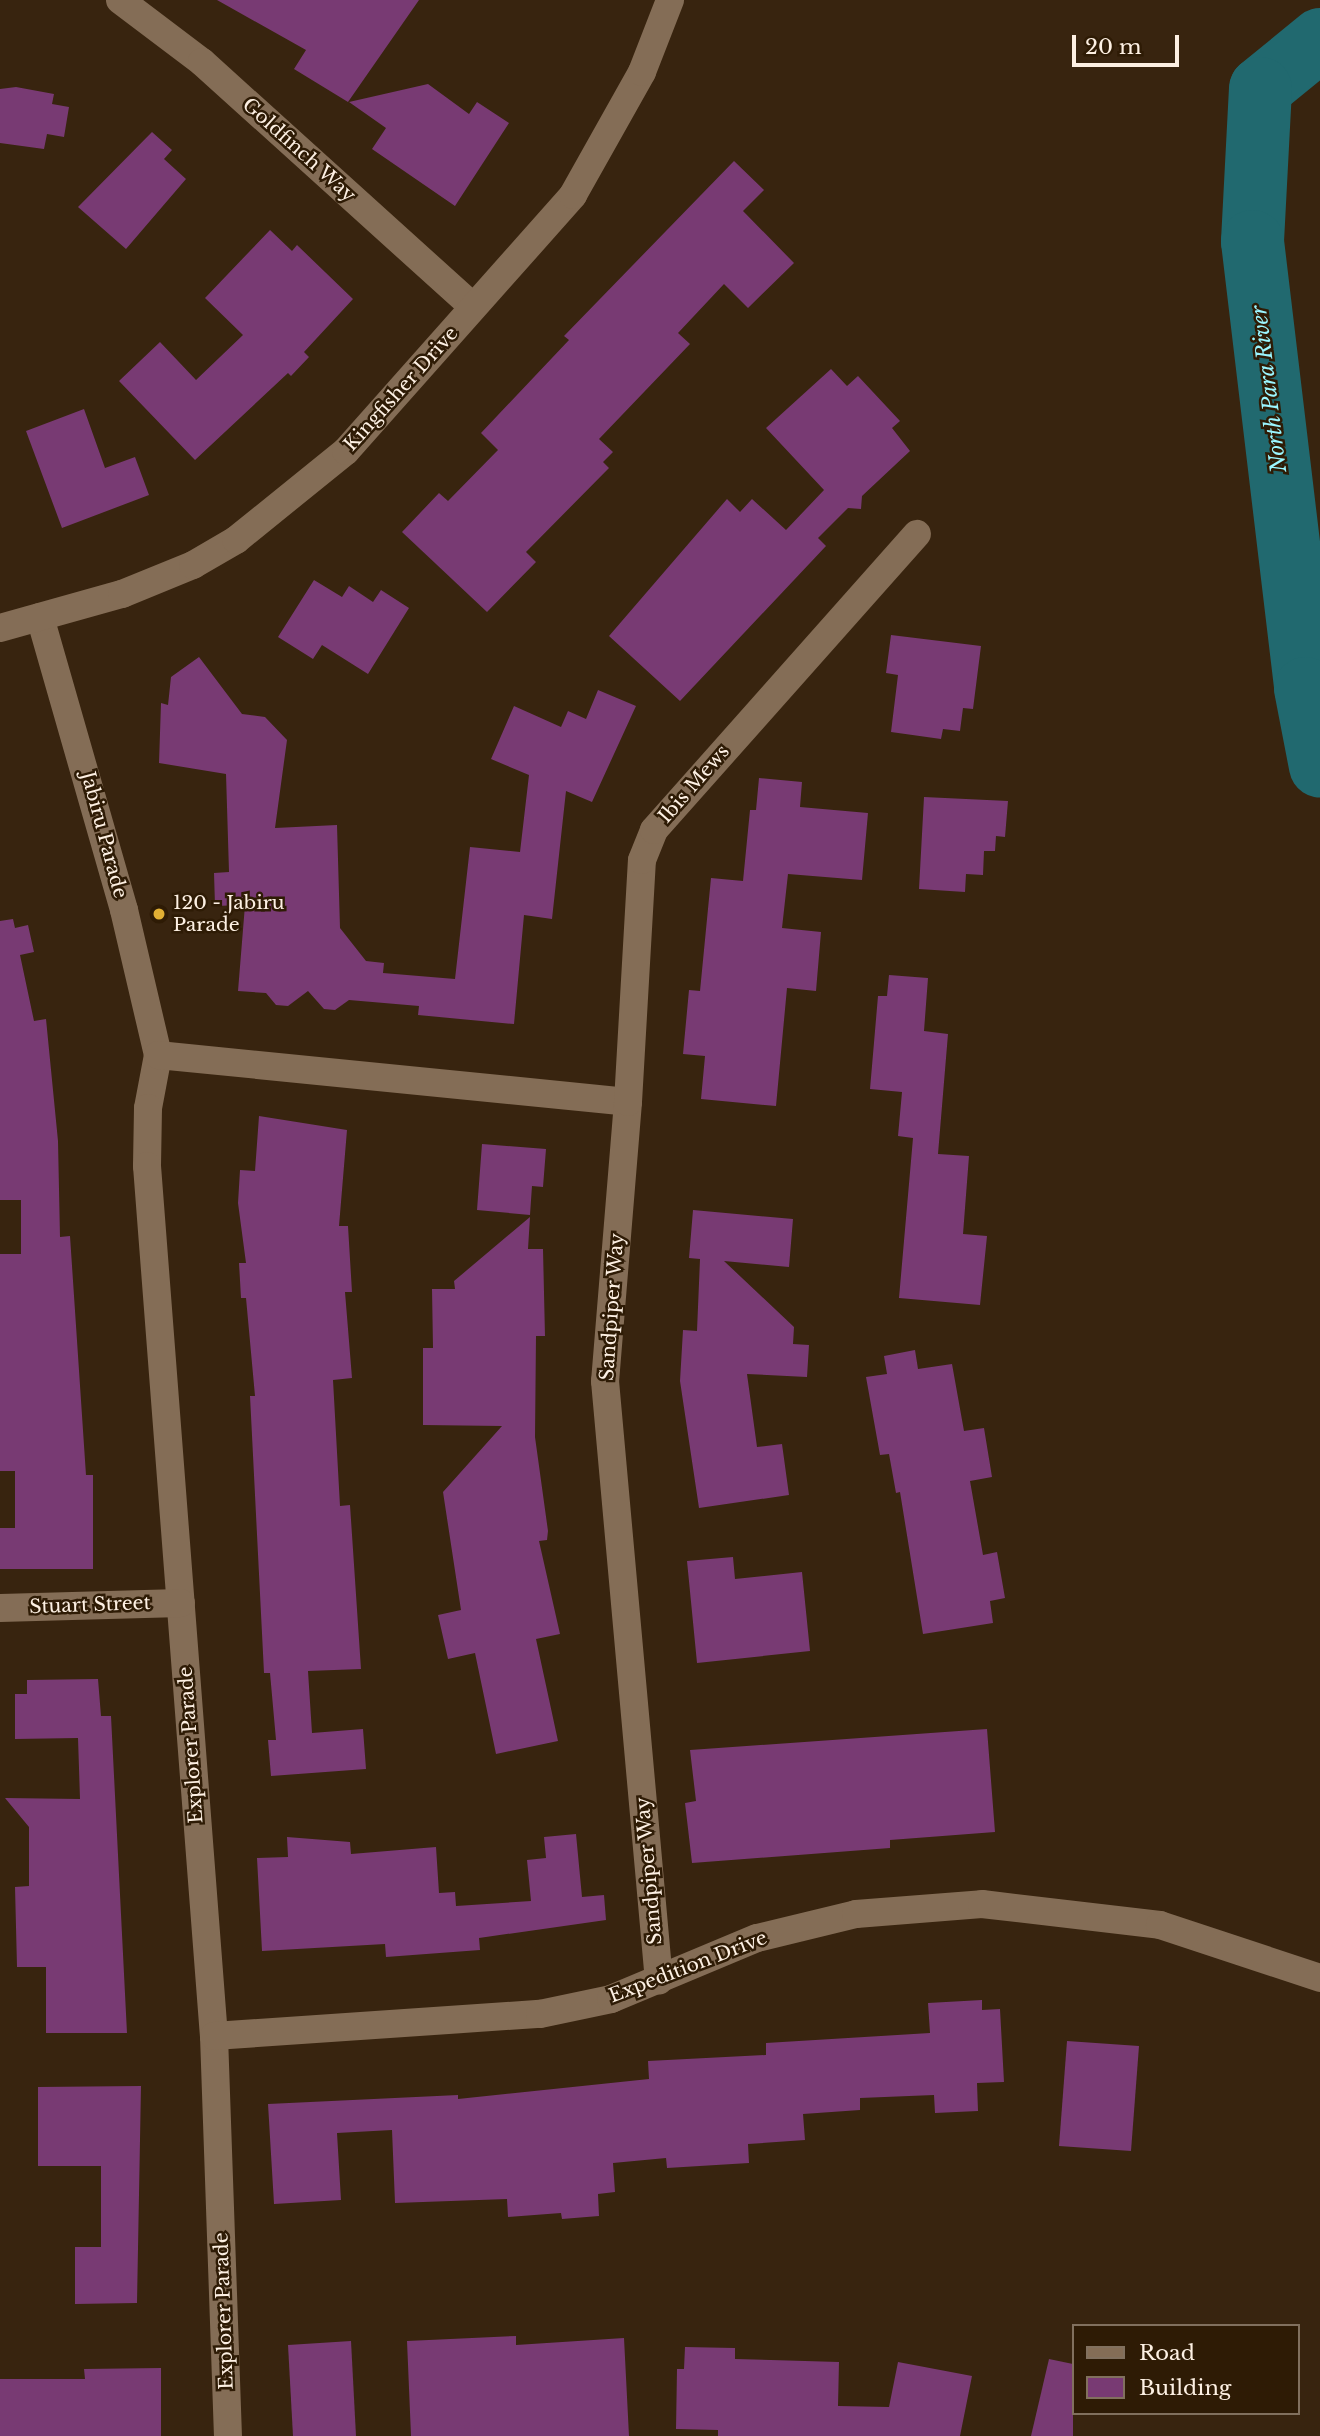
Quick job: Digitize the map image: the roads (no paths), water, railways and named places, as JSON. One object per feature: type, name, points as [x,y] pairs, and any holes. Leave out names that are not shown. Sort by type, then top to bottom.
[{"type":"street","name":"Goldfinch Way","points":[[120,0],[202,62],[473,307]]},
{"type":"street","name":"Kingfisher Drive","points":[[0,628],[160,581],[236,540],[346,451],[573,195],[642,72],[670,0]]},
{"type":"street","name":"Ibis Mews","points":[[628,1102],[640,888],[654,830],[917,534]]},
{"type":"street","name":"Jabiru Parade","points":[[40,617],[124,909],[158,1055]]},
{"type":"street","points":[[158,1055],[628,1102]]},
{"type":"street","name":"Explorer Parade","points":[[158,1055],[148,1108],[147,1166],[214,2036],[228,2436]]},
{"type":"street","name":"Sandpiper Way","points":[[628,1102],[605,1381],[659,1981]]},
{"type":"street","name":"Stuart Street","points":[[0,1608],[181,1603]]},
{"type":"street","name":"Expedition Drive","points":[[214,2036],[540,2014],[611,1999],[782,1932],[856,1914],[982,1904],[1160,1925],[1320,1978]]},
{"type":"waterway","name":"North Para River","points":[[1320,39],[1260,88],[1252,241],[1305,688],[1320,766]]},
{"type":"place","name":"120 - Jabiru Parade","points":[[159,914]]}]
